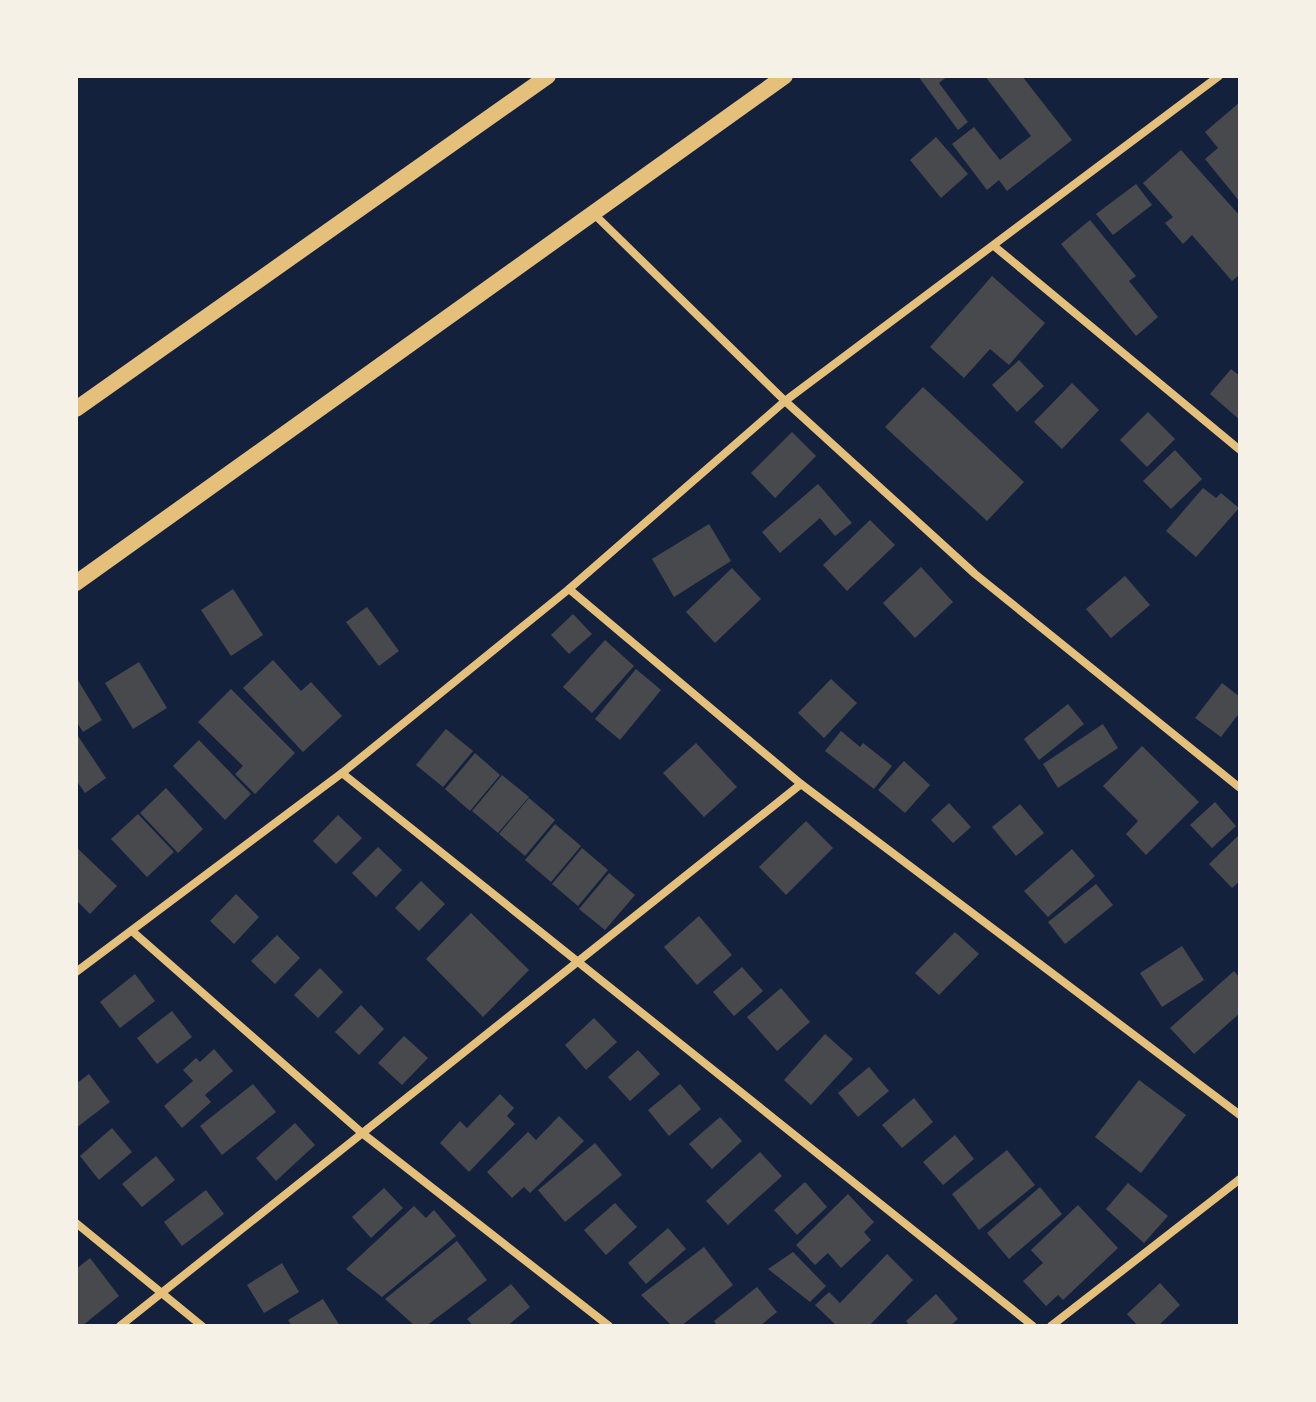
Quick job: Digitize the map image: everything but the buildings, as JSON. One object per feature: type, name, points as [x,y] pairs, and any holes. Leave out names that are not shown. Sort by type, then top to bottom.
[{"type":"main road","points":[[76,409],[548,76]]},
{"type":"main road","points":[[76,583],[785,76]]},
{"type":"street","points":[[76,972],[342,773],[569,589],[785,401],[1219,76]]},
{"type":"street","points":[[593,213],[785,401],[975,574],[1240,788]]},
{"type":"street","points":[[994,246],[1240,450]]},
{"type":"street","points":[[569,589],[801,784],[1240,1115]]},
{"type":"street","points":[[342,773],[1033,1326]]},
{"type":"street","points":[[120,1326],[801,784]]},
{"type":"street","points":[[132,931],[362,1133],[609,1326]]},
{"type":"street","points":[[1051,1326],[1240,1179]]},
{"type":"street","points":[[76,1223],[202,1326]]}]
